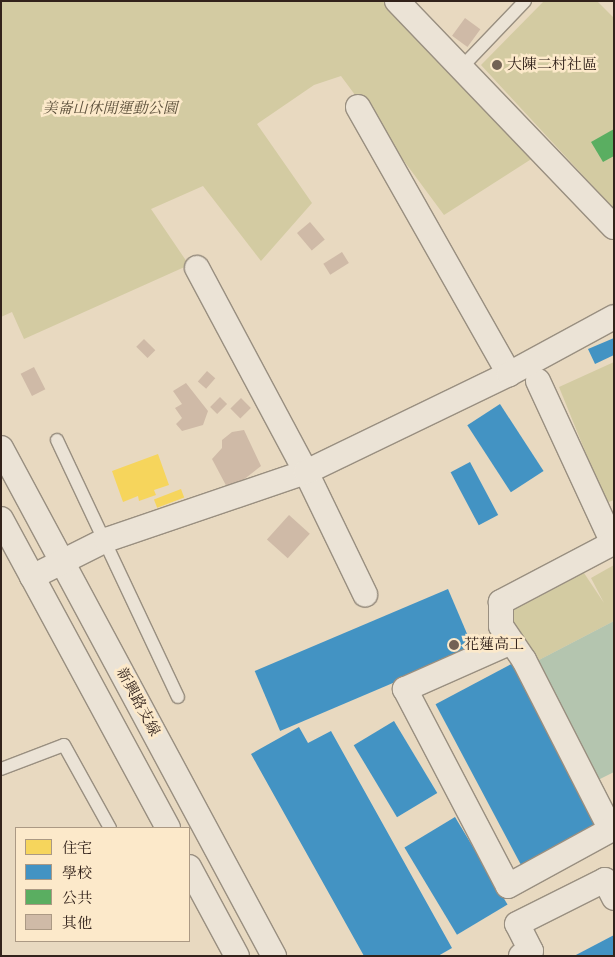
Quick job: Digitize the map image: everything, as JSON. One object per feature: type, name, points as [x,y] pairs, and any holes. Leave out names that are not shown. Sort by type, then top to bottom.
[{"type":"street","points":[[397,1],[460,69],[614,227]]},
{"type":"street","points":[[358,107],[509,374]]},
{"type":"street","points":[[197,268],[306,472],[366,594]]},
{"type":"street","points":[[32,576],[106,540],[306,472],[509,374],[614,317]]},
{"type":"street","points":[[509,643],[405,689],[508,886],[612,829],[524,660],[509,643],[501,626],[501,602],[613,543],[538,381]]},
{"type":"street","name":"新興路支線","points":[[1,448],[274,956]]},
{"type":"street","points":[[1,519],[167,827]]},
{"type":"street","points":[[190,869],[237,956]]},
{"type":"street","points":[[521,956],[530,951],[517,924],[605,880],[614,898]]},
{"type":"lane","points":[[460,69],[525,1]]},
{"type":"lane","points":[[57,440],[106,540],[178,697]]},
{"type":"lane","points":[[1,769],[64,745],[109,827]]},
{"type":"green space","name":"美崙山休閒運動公園","points":[[1,1],[385,1],[533,158],[444,215],[341,76],[314,85],[257,124],[312,203],[261,261],[203,186],[151,209],[189,265],[24,339],[12,312],[1,317]]},
{"type":"green space","points":[[544,1],[597,1],[614,18],[614,209],[481,65]]},
{"type":"green space","points":[[614,362],[614,500],[606,503],[559,387]]},
{"type":"green space","points":[[614,565],[614,621],[537,661],[508,613],[584,573],[604,603],[591,578]]},
{"type":"shaded area","points":[[614,621],[614,772],[592,783],[537,661]]},
{"type":"building: 住宅","points":[[158,454],[169,485],[154,490],[156,495],[139,501],[138,496],[123,502],[112,471]]},
{"type":"building: 住宅","points":[[181,489],[184,497],[157,508],[154,499]]},
{"type":"building: 學校","points":[[614,338],[614,355],[595,364],[588,349]]},
{"type":"building: 學校","points":[[500,404],[544,471],[511,492],[467,425]]},
{"type":"building: 學校","points":[[470,462],[498,515],[479,525],[451,472]]},
{"type":"building: 學校","points":[[448,589],[473,649],[280,731],[255,671]]},
{"type":"building: 學校","points":[[515,662],[609,839],[530,882],[436,704]]},
{"type":"building: 學校","points":[[394,721],[437,793],[397,817],[354,745]]},
{"type":"building: 學校","points":[[299,727],[308,743],[331,731],[452,948],[438,956],[364,956],[251,754]]},
{"type":"building: 學校","points":[[455,817],[508,904],[457,935],[404,847]]},
{"type":"building: 學校","points":[[614,935],[614,956],[574,956]]},
{"type":"building: 公共","points":[[614,129],[614,156],[603,162],[591,142]]},
{"type":"building: 其他","points":[[465,18],[480,29],[467,47],[452,36]]},
{"type":"building: 其他","points":[[310,222],[325,240],[312,251],[297,233]]},
{"type":"building: 其他","points":[[342,252],[349,263],[330,275],[323,264]]},
{"type":"building: 其他","points":[[144,339],[155,350],[148,358],[136,347]]},
{"type":"building: 其他","points":[[34,367],[45,389],[32,396],[21,374]]},
{"type":"building: 其他","points":[[207,371],[215,378],[206,389],[198,382]]},
{"type":"building: 其他","points":[[186,383],[208,411],[203,425],[182,431],[176,424],[182,418],[175,408],[182,404],[173,391]]},
{"type":"building: 其他","points":[[220,397],[227,404],[217,414],[210,407]]},
{"type":"building: 其他","points":[[241,398],[251,408],[240,419],[230,409]]},
{"type":"building: 其他","points":[[244,430],[261,466],[229,491],[212,459],[222,448],[222,440],[232,432]]},
{"type":"building: 其他","points":[[289,515],[310,534],[288,558],[267,540]]},
{"type":"place","name":"大陳二村社區","points":[[497,65]]},
{"type":"place","name":"花蓮高工","points":[[454,645]]}]
